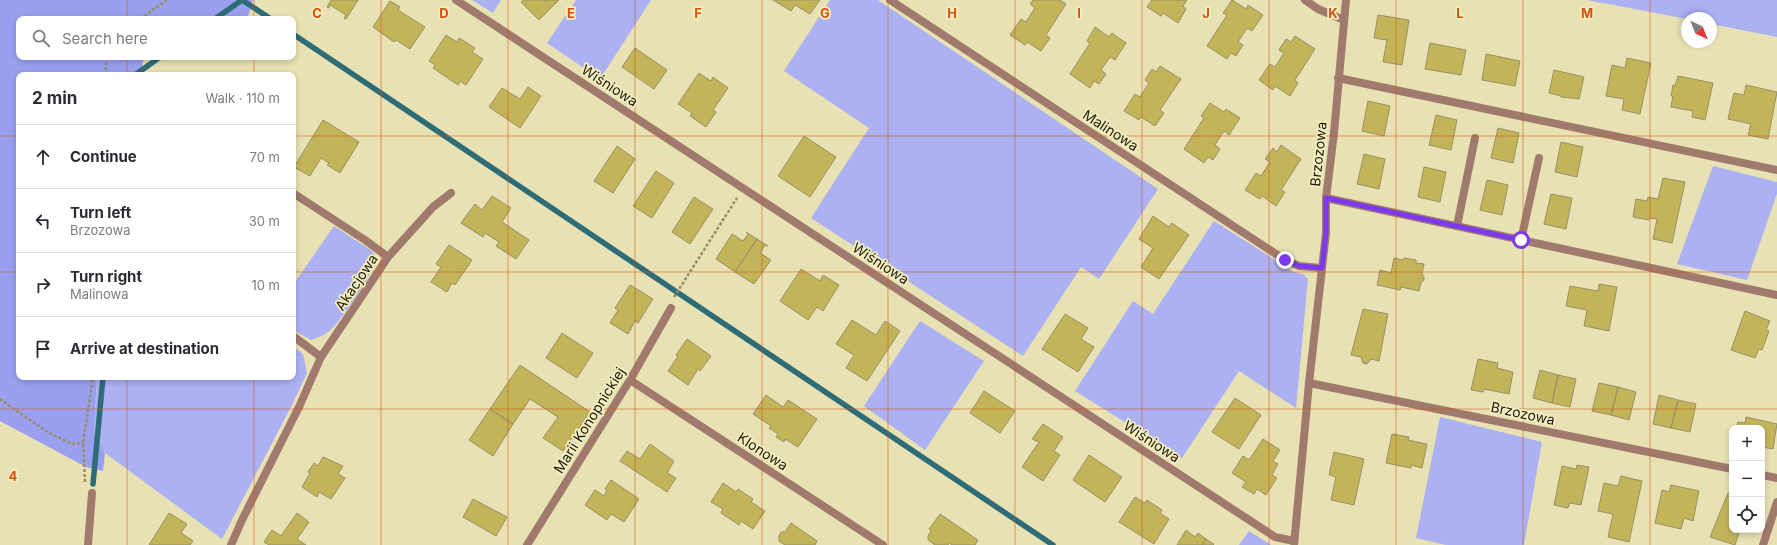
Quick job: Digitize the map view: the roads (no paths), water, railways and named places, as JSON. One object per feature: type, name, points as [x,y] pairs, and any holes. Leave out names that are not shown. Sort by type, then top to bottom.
[{"type":"street","name":"Wiśniowa","points":[[456,0],[1275,537],[1294,543]]},
{"type":"street","name":"Malinowa","points":[[890,0],[1285,260],[1299,266],[1322,268]]},
{"type":"street","points":[[1305,0],[1318,9],[1344,20]]},
{"type":"street","name":"Brzozowa","points":[[1294,543],[1309,383],[1326,233],[1326,198],[1334,132],[1346,0]]},
{"type":"street","points":[[1338,78],[1777,170]]},
{"type":"street","points":[[1458,226],[1475,138]]},
{"type":"street","points":[[1521,240],[1539,158]]},
{"type":"street","points":[[388,257],[433,207],[451,193]]},
{"type":"street","name":"Akacjowa","points":[[231,545],[242,520],[299,408],[320,357],[388,257],[365,240],[296,195]]},
{"type":"street","points":[[1326,198],[1777,295]]},
{"type":"street","name":"Marii Konopnickiej","points":[[527,545],[630,380],[671,308]]},
{"type":"street","points":[[296,338],[320,357]]},
{"type":"street","name":"Klonowa","points":[[630,380],[883,545]]},
{"type":"street","name":"Brzozowa","points":[[1309,383],[1729,468]]},
{"type":"street","points":[[1765,476],[1777,478]]},
{"type":"street","points":[[88,545],[92,493]]},
{"type":"street","points":[[1763,545],[1777,502]]},
{"type":"waterway","points":[[242,0],[266,16]]},
{"type":"waterway","points":[[219,16],[242,0]]},
{"type":"waterway","points":[[296,36],[1053,545]]},
{"type":"waterway","points":[[139,72],[156,60]]},
{"type":"waterway","points":[[93,484],[103,380]]}]
